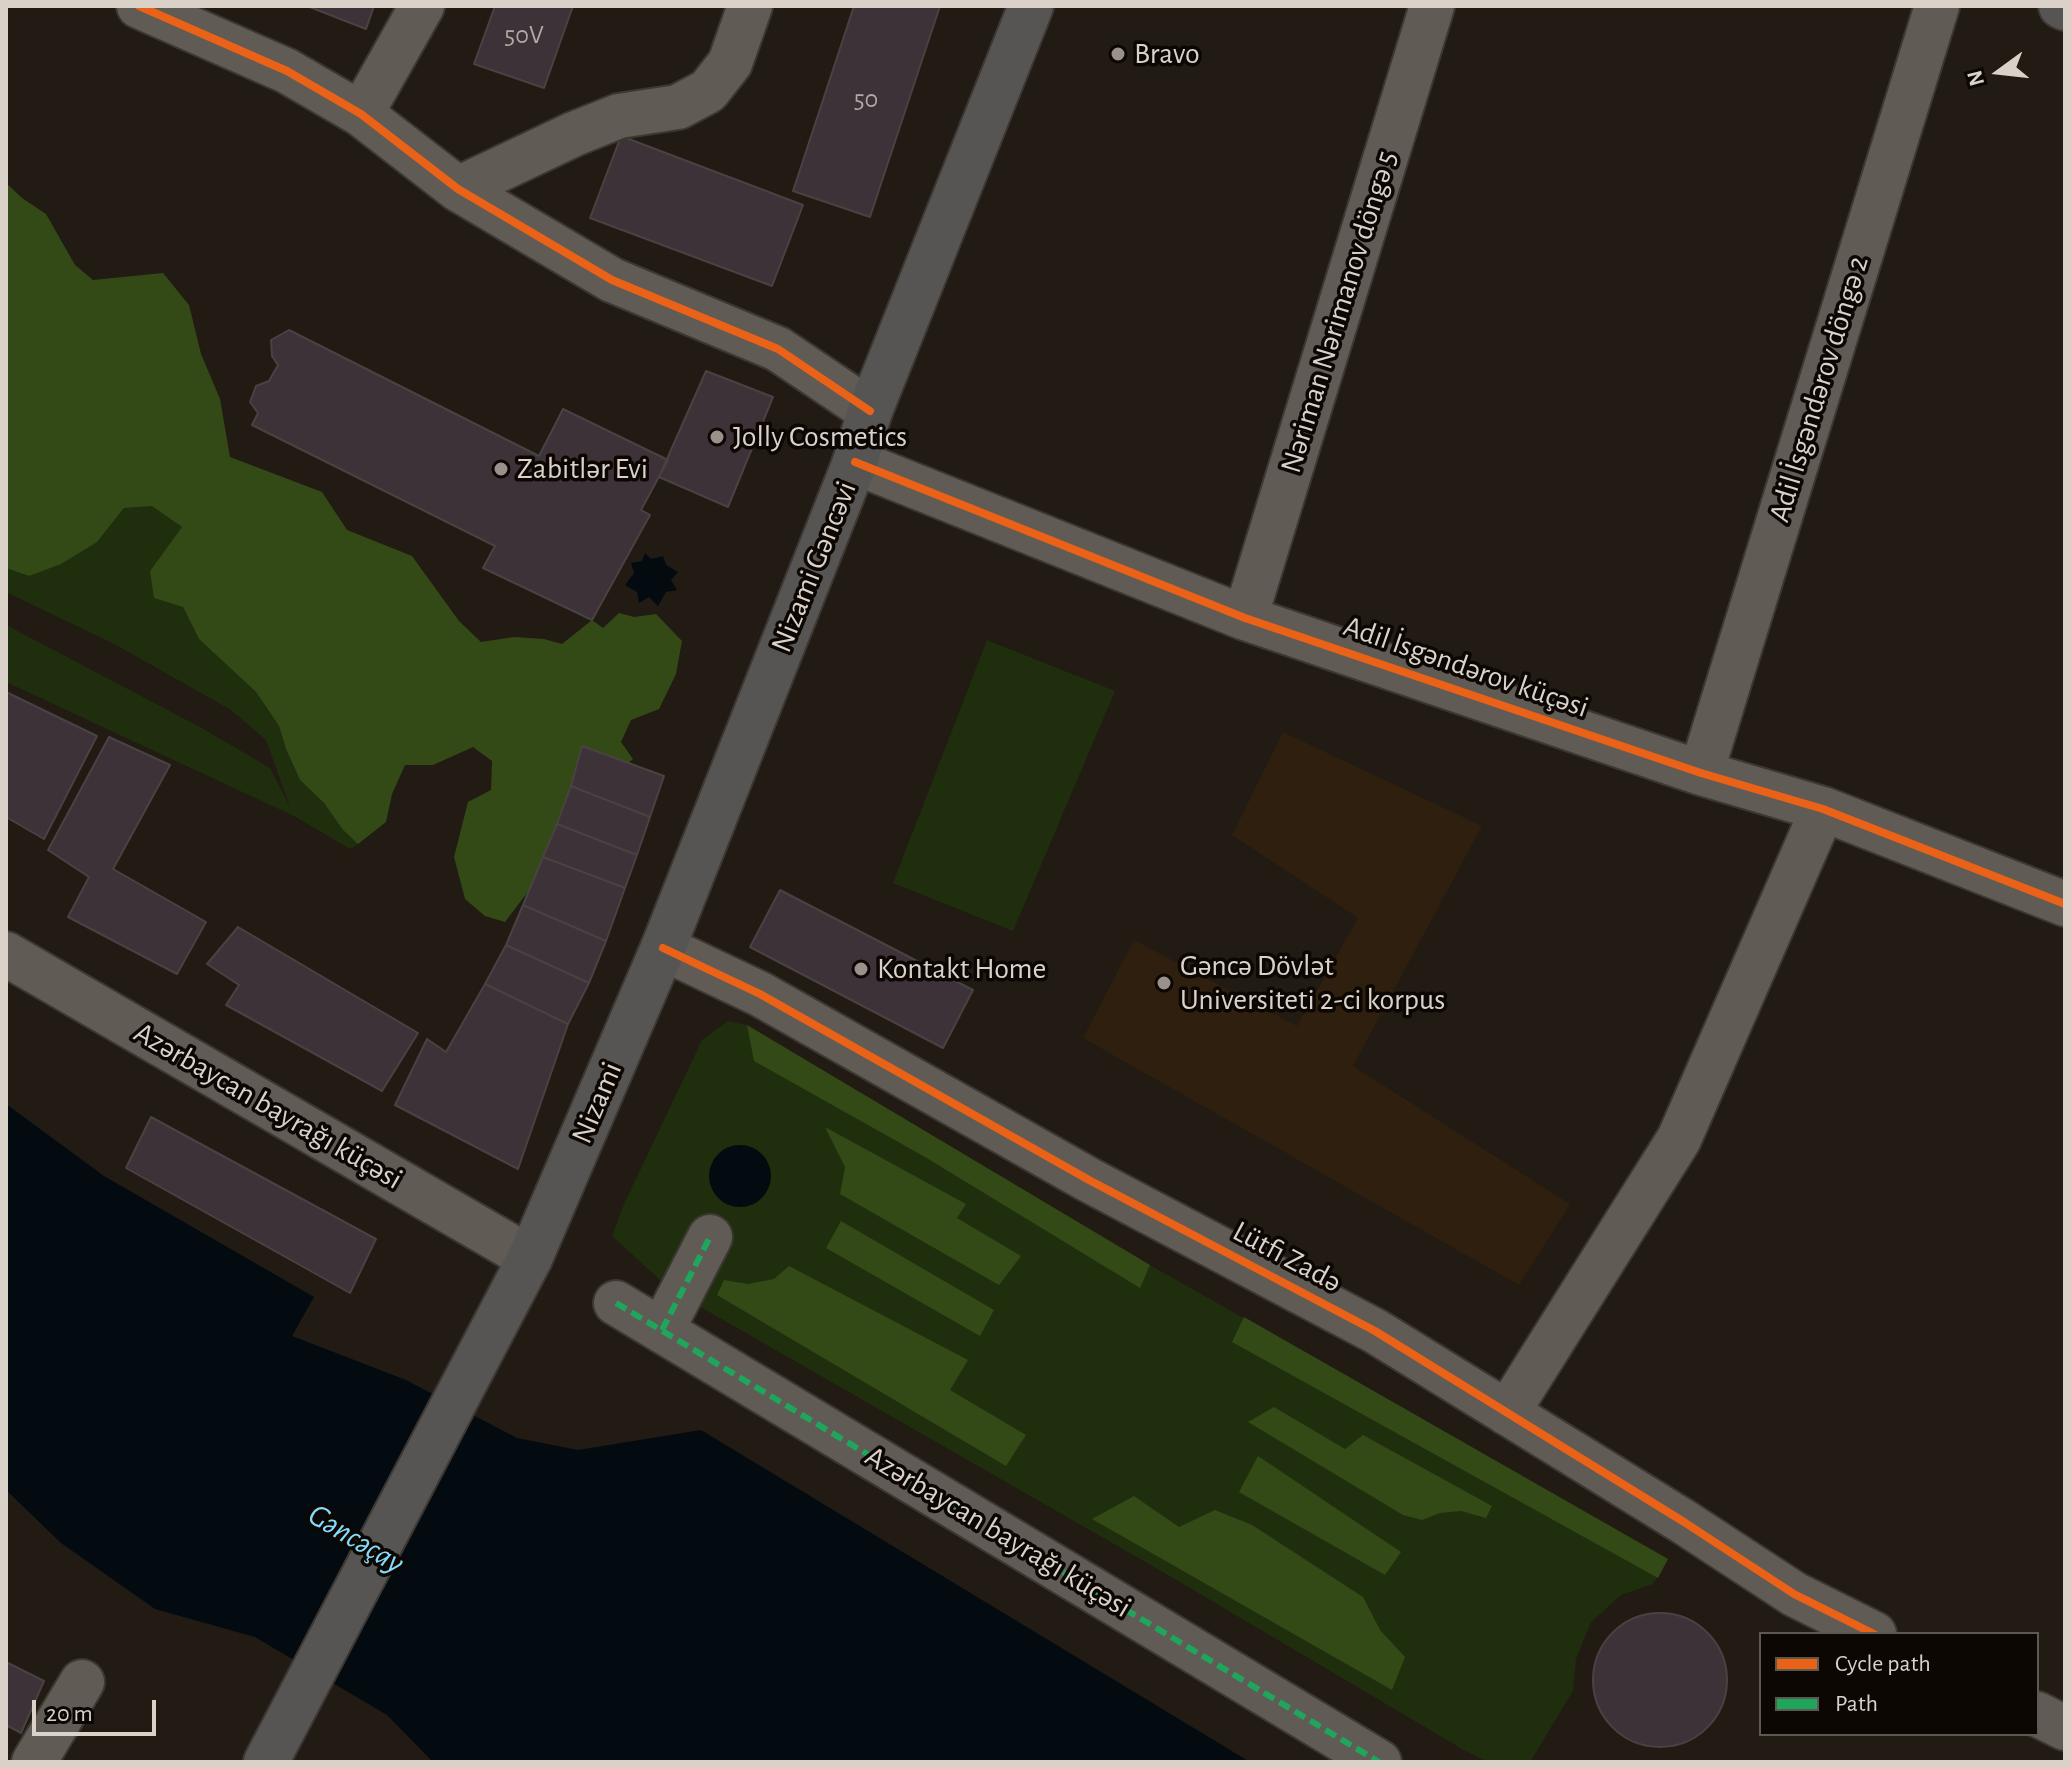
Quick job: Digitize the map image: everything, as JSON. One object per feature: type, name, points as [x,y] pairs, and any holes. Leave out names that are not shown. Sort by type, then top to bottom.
[{"type":"main road","name":"Nizami Gəncəvi","points":[[663,948],[855,462],[870,411],[1031,6]]},
{"type":"main road","name":"Nizami","points":[[272,1752],[530,1258],[663,948]]},
{"type":"street","points":[[361,114],[422,6]]},
{"type":"street","points":[[458,189],[608,120],[678,107],[708,91],[730,63],[750,6]]},
{"type":"street","name":"Nəriman Nərimanov döngə 5","points":[[1245,618],[1432,6]]},
{"type":"street","name":"Adil İsgəndərov döngə 2","points":[[1701,773],[1937,6]]},
{"type":"street","points":[[154,9],[287,71],[361,114],[458,189],[612,280],[778,349],[870,411]]},
{"type":"street","name":"Adil İsgəndərov küçəsi","points":[[855,462],[1245,618],[1701,773],[1823,809],[2065,904]]},
{"type":"street","points":[[1507,1413],[1679,1139],[1823,809]]},
{"type":"street","name":"Lütfi Zadə","points":[[663,948],[760,994],[1089,1180],[1375,1331],[1684,1522],[1794,1594],[1870,1632]]},
{"type":"street","name":"Azərbaycan bayrağı küçəsi","points":[[6,954],[530,1258]]},
{"type":"street","points":[[662,1330],[710,1237]]},
{"type":"street","name":"Azərbaycan bayrağı küçəsi","points":[[616,1303],[1379,1762]]},
{"type":"street","points":[[34,1762],[82,1682]]},
{"type":"street","points":[[2039,1715],[2065,1728]]},
{"type":"shaded area","name":"Gəncə Dövlət Universiteti 2-ci korpus","points":[[1283,732],[1482,826],[1353,1066],[1570,1204],[1519,1285],[1083,1038],[1134,940],[1297,1026],[1358,918],[1232,835]]},
{"type":"green space","points":[[6,183],[46,214],[75,265],[93,280],[163,273],[189,305],[201,354],[220,399],[230,457],[322,492],[347,530],[412,556],[459,621],[481,642],[514,637],[562,644],[592,620],[603,628],[619,613],[634,617],[656,614],[682,641],[676,674],[659,709],[631,720],[621,742],[633,759],[621,769],[505,922],[485,916],[465,899],[454,857],[468,802],[491,790],[492,761],[473,747],[433,765],[405,765],[392,794],[386,822],[358,844],[300,780],[279,726],[256,692],[199,639],[183,607],[154,598],[150,571],[182,527],[152,506],[124,508],[97,542],[61,564],[29,576],[6,568]]},
{"type":"green space","points":[[152,505],[182,527],[150,571],[183,607],[199,639],[256,692],[279,726],[300,780],[358,844],[350,849],[294,816],[6,682],[6,625],[200,727],[270,768],[290,807],[266,740],[231,710],[116,645],[6,592],[6,568],[29,576],[97,542],[124,508]]},
{"type":"green space","points":[[987,640],[1115,691],[1013,931],[893,883]]},
{"type":"green space","points":[[728,1021],[747,1025],[1150,1265],[1668,1559],[1653,1584],[1621,1595],[1591,1622],[1576,1659],[1573,1691],[1530,1762],[1488,1762],[1462,1749],[1168,1575],[671,1290],[612,1236],[624,1204],[702,1040]]},
{"type":"green space","points":[[747,1025],[1150,1265],[1140,1288],[925,1157],[754,1061]]},
{"type":"green space","points":[[825,1127],[966,1204],[957,1218],[1021,1256],[999,1285],[840,1194],[845,1167]]},
{"type":"green space","points":[[841,1221],[994,1310],[980,1336],[826,1248]]},
{"type":"green space","points":[[789,1266],[968,1360],[950,1390],[1026,1435],[1006,1466],[717,1295],[724,1280],[748,1284],[774,1279]]},
{"type":"green space","points":[[1244,1317],[1668,1559],[1658,1578],[1232,1342]]},
{"type":"green space","points":[[1274,1407],[1345,1449],[1363,1435],[1492,1506],[1486,1518],[1461,1511],[1440,1513],[1422,1520],[1403,1515],[1248,1422]]},
{"type":"green space","points":[[1258,1456],[1401,1552],[1385,1575],[1239,1492]]},
{"type":"green space","points":[[1134,1496],[1179,1527],[1215,1510],[1252,1525],[1363,1597],[1380,1630],[1405,1657],[1392,1690],[1092,1519]]},
{"type":"water","points":[[645,553],[651,559],[663,556],[666,565],[678,572],[671,580],[677,590],[666,592],[658,606],[649,597],[639,603],[637,592],[625,585],[634,573],[631,563],[642,561]]},
{"type":"water","name":"Gəncəçay","points":[[6,1104],[104,1176],[314,1297],[292,1336],[406,1380],[517,1438],[578,1450],[701,1430],[1250,1762],[433,1762],[387,1715],[255,1637],[155,1609],[61,1543],[6,1490]]},
{"type":"water","points":[[740,1145],[762,1154],[771,1176],[762,1198],[740,1207],[718,1198],[709,1176],[718,1154]]},
{"type":"building","points":[[307,6],[374,6],[366,29]]},
{"type":"building","points":[[495,6],[573,6],[544,88],[474,64]]},
{"type":"building","points":[[854,6],[940,6],[870,217],[793,191]]},
{"type":"building","points":[[621,136],[803,205],[772,286],[590,218]]},
{"type":"building","name":"Zabitlər Evi","points":[[289,330],[539,456],[563,409],[668,460],[641,510],[650,515],[592,620],[483,568],[495,546],[252,425],[258,413],[250,402],[256,386],[269,381],[278,365],[272,356],[271,340]]},
{"type":"building","name":"Jolly Cosmetics","points":[[706,371],[773,397],[728,507],[659,477]]},
{"type":"building","points":[[6,692],[97,736],[44,839],[6,817]]},
{"type":"building","points":[[109,737],[170,765],[113,869],[206,922],[177,974],[68,917],[89,877],[48,850]]},
{"type":"building","points":[[582,746],[664,776],[650,817],[571,786]]},
{"type":"building","points":[[571,786],[650,817],[637,855],[557,824]]},
{"type":"building","points":[[557,824],[637,855],[625,888],[543,857]]},
{"type":"building","points":[[543,857],[625,888],[606,941],[523,905]]},
{"type":"building","name":"Kontakt Home","points":[[780,890],[973,990],[943,1048],[750,947]]},
{"type":"building","points":[[523,905],[606,941],[589,983],[506,945]]},
{"type":"building","points":[[238,927],[418,1033],[382,1091],[226,1005],[239,985],[207,964]]},
{"type":"building","points":[[506,945],[589,983],[568,1024],[485,984]]},
{"type":"building","points":[[485,984],[568,1024],[518,1169],[395,1105],[427,1039],[446,1052]]},
{"type":"building","points":[[151,1117],[376,1239],[350,1293],[126,1168]]},
{"type":"building","points":[[1660,1613],[1686,1618],[1707,1633],[1722,1654],[1727,1680],[1722,1706],[1707,1727],[1686,1742],[1660,1747],[1634,1742],[1613,1727],[1598,1706],[1593,1680],[1598,1654],[1613,1633],[1634,1618]]},
{"type":"building","points":[[6,1662],[44,1681],[21,1733],[6,1725]]},
{"type":"marked path","points":[[662,1330],[710,1237]]},
{"type":"marked path","points":[[616,1303],[1379,1762]]},
{"type":"cycle path","points":[[139,6],[287,71],[361,114],[458,189],[612,280],[778,349],[870,411]]},
{"type":"cycle path","points":[[855,462],[1245,618],[1701,773],[1823,809],[2065,904]]},
{"type":"cycle path","points":[[663,948],[760,994],[1089,1180],[1375,1331],[1684,1522],[1794,1594],[1870,1632]]},
{"type":"place","name":"Bravo","points":[[1118,54]]},
{"type":"place","name":"Jolly Cosmetics","points":[[717,437]]},
{"type":"place","name":"Zabitlər Evi","points":[[501,469]]},
{"type":"place","name":"Kontakt Home","points":[[861,969]]},
{"type":"place","name":"Gəncə Dövlət Universiteti 2-ci korpus","points":[[1164,983]]}]
